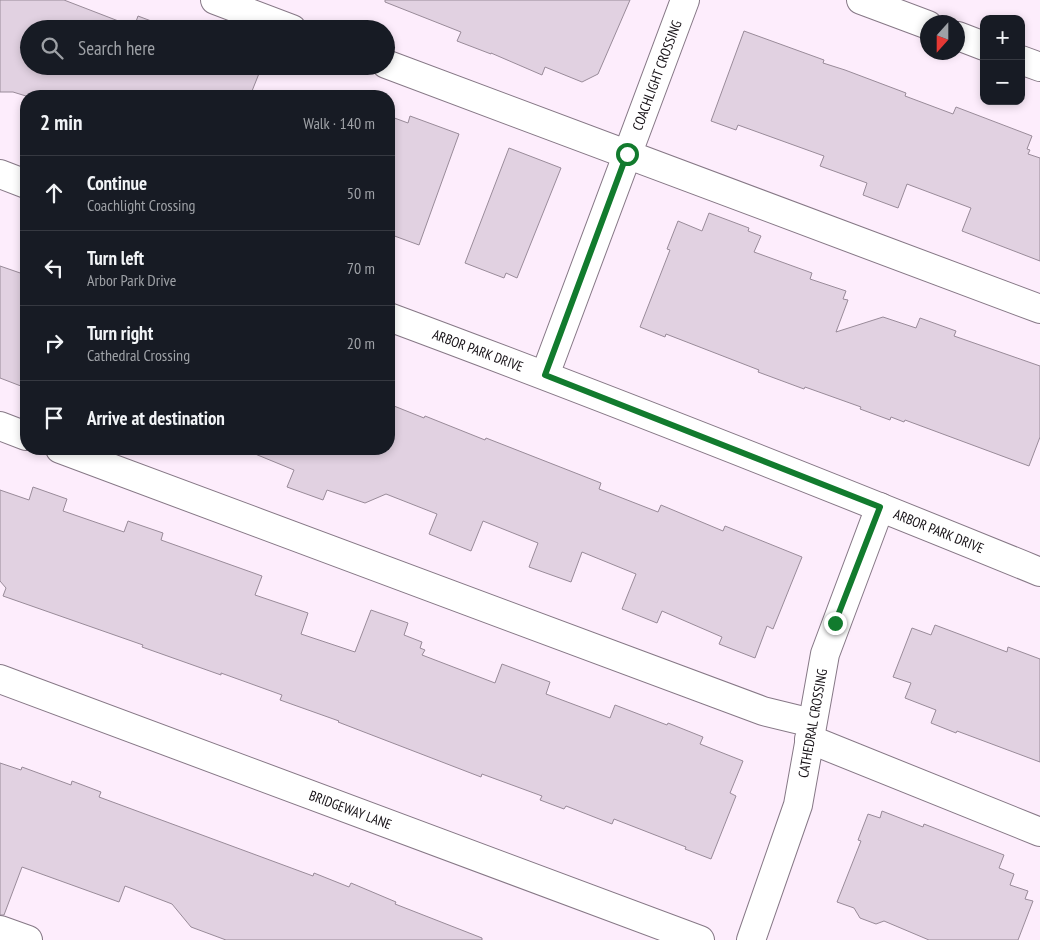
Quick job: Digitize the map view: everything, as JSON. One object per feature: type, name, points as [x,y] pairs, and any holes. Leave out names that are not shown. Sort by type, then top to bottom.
[{"type":"street","points":[[215,0],[268,20]]},
{"type":"street","name":"COACHLIGHT CROSSING","points":[[545,375],[685,0]]},
{"type":"street","points":[[861,0],[920,22]]},
{"type":"street","points":[[965,39],[980,44]]},
{"type":"street","points":[[1025,61],[1040,67]]},
{"type":"street","points":[[395,67],[1040,309]]},
{"type":"street","points":[[0,174],[20,182]]},
{"type":"street","name":"ARBOR PARK DRIVE","points":[[395,319],[545,375],[1040,572]]},
{"type":"street","points":[[0,426],[20,434]]},
{"type":"street","points":[[76,455],[763,711],[1040,832]]},
{"type":"street","name":"CATHEDRAL CROSSING","points":[[751,940],[783,852],[798,804],[824,654],[880,507]]},
{"type":"street","name":"BRIDGEWAY LANE","points":[[0,679],[700,940]]},
{"type":"street","points":[[0,930],[28,940]]},
{"type":"building","points":[[0,0],[64,0],[116,20],[20,20],[20,75],[258,75],[252,90],[20,90],[20,94],[0,92]]},
{"type":"building","points":[[385,0],[630,0],[598,74],[582,82],[545,67],[542,75],[457,41],[461,32],[385,2]]},
{"type":"building","points":[[138,16],[149,20],[137,20]]},
{"type":"building","points":[[744,31],[824,60],[823,63],[906,93],[905,96],[953,114],[956,107],[1032,136],[1027,149],[1030,150],[1028,154],[1040,158],[1040,261],[962,231],[971,208],[907,184],[898,208],[863,195],[867,183],[820,166],[824,156],[738,125],[736,130],[711,121]]},
{"type":"building","points":[[410,116],[459,134],[419,245],[395,236],[395,118],[408,123]]},
{"type":"building","points":[[509,148],[561,168],[517,278],[506,273],[504,278],[465,263]]},
{"type":"building","points":[[709,213],[749,228],[748,231],[761,236],[754,252],[812,273],[810,279],[846,291],[843,299],[848,300],[836,332],[883,317],[916,328],[920,318],[956,331],[954,336],[1040,366],[1040,437],[1029,466],[905,420],[904,422],[891,417],[890,420],[860,409],[861,407],[758,372],[759,370],[666,334],[665,337],[640,327],[670,250],[667,249],[678,221],[702,231]]},
{"type":"building","points":[[0,266],[20,273],[20,386],[0,378]]},
{"type":"building","points":[[395,406],[485,440],[486,438],[601,483],[599,489],[658,512],[661,505],[723,531],[725,526],[802,557],[773,629],[767,626],[755,658],[719,644],[722,637],[662,611],[657,623],[622,609],[636,574],[582,552],[571,582],[529,567],[538,543],[483,521],[471,551],[429,534],[437,514],[386,494],[365,503],[327,490],[323,500],[287,487],[294,470],[258,455],[395,455]]},
{"type":"building","points":[[33,487],[67,499],[63,511],[124,532],[128,521],[163,533],[161,540],[262,576],[255,595],[308,613],[301,634],[355,652],[371,610],[408,623],[404,635],[422,642],[420,648],[425,650],[422,655],[495,683],[502,664],[550,682],[546,694],[610,718],[615,705],[703,737],[700,744],[743,761],[730,793],[736,796],[711,859],[685,849],[686,847],[614,819],[612,824],[566,806],[564,809],[540,800],[542,796],[482,774],[481,777],[280,700],[282,695],[142,647],[143,645],[3,596],[6,588],[0,581],[0,490],[29,500]]},
{"type":"building","points":[[935,625],[1007,652],[1008,647],[1040,659],[1040,762],[931,723],[936,710],[905,698],[911,683],[893,677],[912,628],[931,635]]},
{"type":"building","points":[[0,763],[21,770],[22,767],[71,785],[72,781],[101,792],[99,797],[313,876],[314,873],[349,887],[351,883],[396,902],[395,904],[482,938],[482,940],[226,940],[191,927],[172,904],[125,886],[119,902],[22,867],[4,915],[0,915]]},
{"type":"building","points":[[882,811],[923,827],[924,824],[1004,855],[999,868],[1014,874],[1010,885],[1028,891],[1025,899],[1033,901],[1018,940],[929,940],[884,921],[876,924],[860,918],[854,908],[837,902],[861,841],[858,840],[868,814],[880,818]]},
{"type":"route","points":[[627,154],[545,375],[880,507],[835,623]]}]
